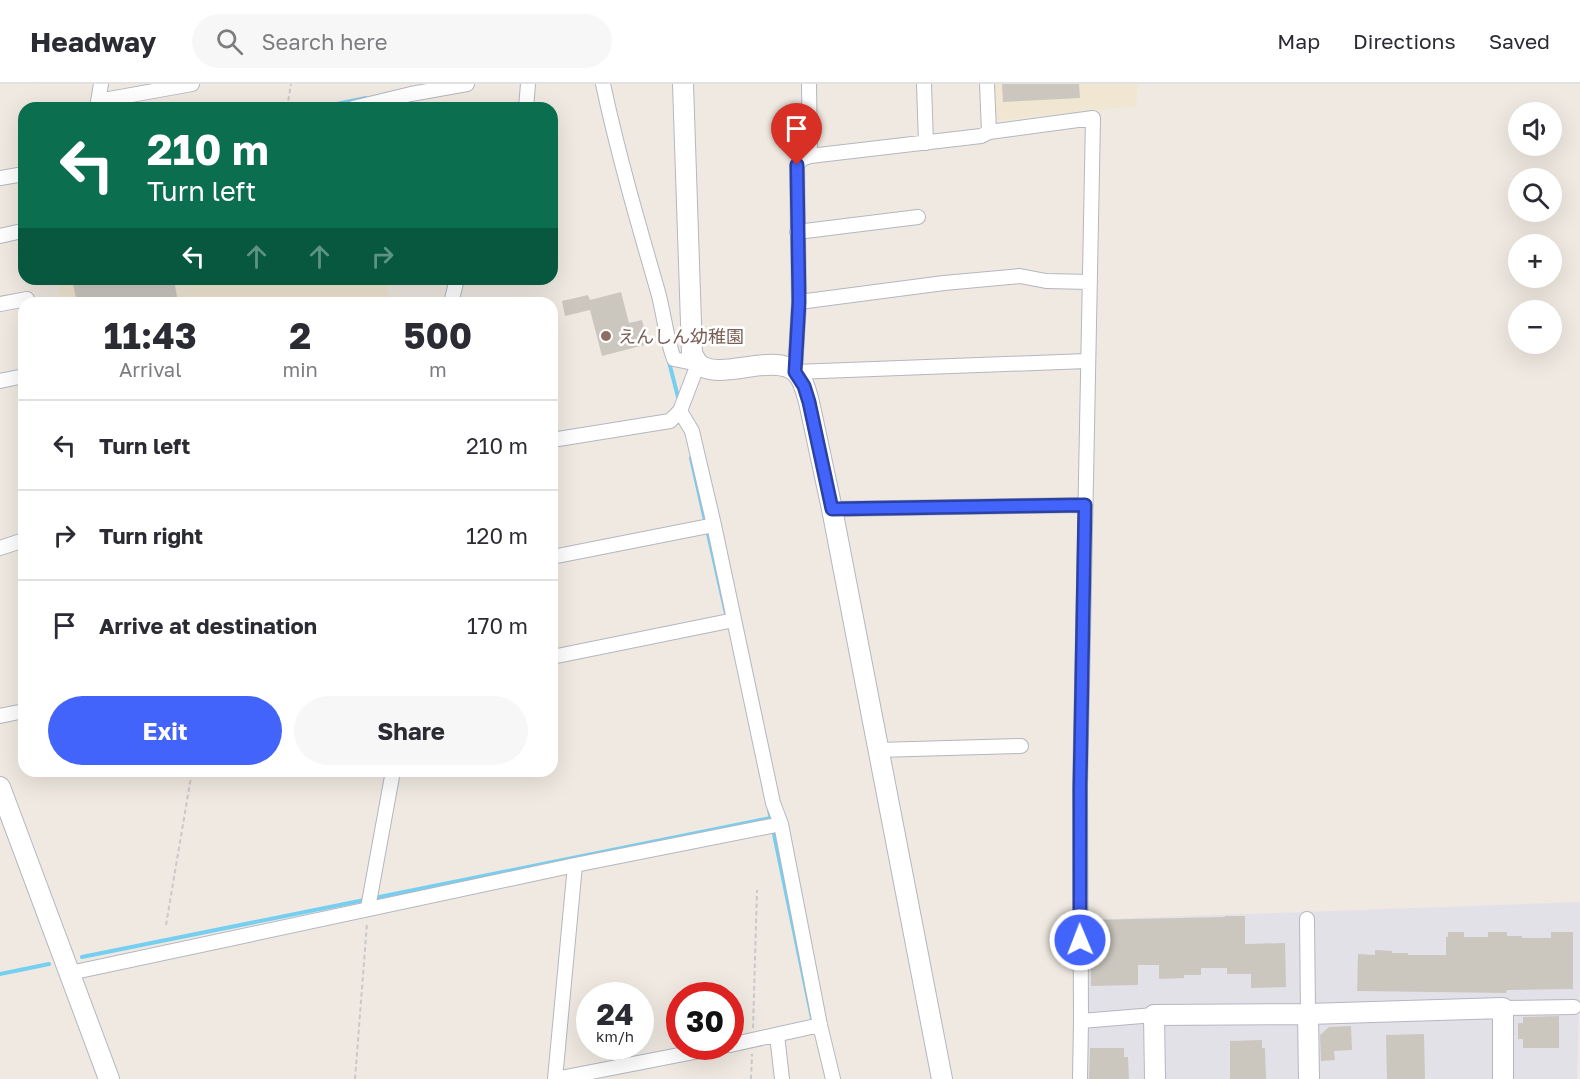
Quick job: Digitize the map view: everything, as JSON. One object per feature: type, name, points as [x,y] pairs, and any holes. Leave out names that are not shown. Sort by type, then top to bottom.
[{"type":"street","points":[[98,102],[101,84]]},
{"type":"street","points":[[107,102],[192,84]]},
{"type":"street","points":[[378,102],[467,84]]},
{"type":"street","points":[[526,102],[528,84]]},
{"type":"street","points":[[603,84],[674,359],[698,364],[710,370],[768,365],[783,366],[795,372],[1087,361]]},
{"type":"street","points":[[558,439],[670,421],[680,411],[698,364],[692,353],[684,84]]},
{"type":"street","points":[[809,84],[810,156]]},
{"type":"street","points":[[924,84],[926,143]]},
{"type":"street","points":[[987,84],[989,132]]},
{"type":"street","points":[[942,1079],[832,509],[809,402],[804,386],[795,372],[799,302],[797,165],[802,159],[810,156],[981,136],[989,132],[1092,118],[1080,788],[1082,1021],[1080,1079]]},
{"type":"street","points":[[0,178],[18,175]]},
{"type":"street","points":[[797,232],[918,217]]},
{"type":"street","points":[[0,236],[18,232]]},
{"type":"street","points":[[799,302],[945,283],[1020,276],[1046,281],[1090,282]]},
{"type":"street","points":[[0,304],[18,301]]},
{"type":"street","points":[[0,381],[18,377]]},
{"type":"street","points":[[680,411],[692,431],[714,525],[773,803],[781,824],[820,1025],[833,1079]]},
{"type":"street","points":[[832,509],[1085,505]]},
{"type":"street","points":[[558,557],[714,525]]},
{"type":"street","points":[[0,548],[18,542]]},
{"type":"street","points":[[558,656],[734,620]]},
{"type":"street","points":[[0,716],[18,712]]},
{"type":"street","points":[[878,750],[1021,746]]},
{"type":"street","points":[[368,908],[392,777]]},
{"type":"street","points":[[1,792],[109,1079]]},
{"type":"street","points":[[70,973],[368,908],[781,824]]},
{"type":"street","points":[[575,865],[555,1079],[666,1057]]},
{"type":"street","points":[[1307,919],[1309,1079]]},
{"type":"street","points":[[1082,1021],[1154,1015],[1308,1014],[1574,1007]]},
{"type":"street","points":[[1503,1008],[1503,1079]]},
{"type":"street","points":[[1154,1015],[1155,1079]]},
{"type":"street","points":[[744,1043],[820,1025]]},
{"type":"street","points":[[777,1035],[782,1079]]},
{"type":"path","points":[[288,102],[291,84]]},
{"type":"path","points":[[165,925],[191,777]]},
{"type":"path","points":[[751,1079],[757,890]]},
{"type":"path","points":[[355,1079],[368,908]]},
{"type":"shaded area","points":[[990,84],[1138,84],[1136,106],[991,121]]},
{"type":"shaded area","points":[[60,285],[386,285],[390,297],[58,297]]},
{"type":"shaded area","points":[[1580,902],[1577,1079],[1082,1079],[1080,920]]},
{"type":"building","points":[[1002,84],[1079,84],[1080,98],[1003,102]]},
{"type":"building","points":[[73,285],[175,285],[177,297],[76,297]]},
{"type":"building","points":[[621,292],[629,323],[642,320],[648,344],[602,356],[590,310],[565,316],[562,301],[588,295],[590,300]]},
{"type":"building","points":[[1245,916],[1245,944],[1285,943],[1286,987],[1251,988],[1251,974],[1227,974],[1227,968],[1201,968],[1201,975],[1159,979],[1159,965],[1138,965],[1138,985],[1091,986],[1090,920]]},
{"type":"building","points":[[1448,932],[1464,932],[1464,937],[1488,937],[1488,932],[1507,932],[1507,936],[1551,938],[1551,932],[1573,932],[1573,989],[1507,990],[1506,993],[1357,991],[1358,954],[1375,955],[1375,950],[1408,953],[1408,955],[1446,955]]},
{"type":"building","points":[[1559,1016],[1559,1048],[1523,1048],[1523,1039],[1518,1039],[1518,1023],[1523,1023],[1523,1017]]},
{"type":"building","points":[[1351,1026],[1352,1050],[1334,1051],[1335,1060],[1321,1061],[1320,1035],[1329,1027]]},
{"type":"building","points":[[1424,1034],[1425,1079],[1387,1079],[1386,1035]]},
{"type":"building","points":[[1262,1040],[1262,1048],[1265,1048],[1266,1079],[1230,1079],[1230,1041]]},
{"type":"building","points":[[1090,1048],[1124,1048],[1124,1057],[1128,1057],[1129,1079],[1089,1079]]},
{"type":"waterway","points":[[346,102],[366,98]]},
{"type":"waterway","points":[[669,362],[679,401]]},
{"type":"waterway","points":[[691,458],[727,618]]},
{"type":"waterway","points":[[769,810],[813,1023]]},
{"type":"waterway","points":[[82,957],[771,818]]},
{"type":"waterway","points":[[0,974],[49,964]]},
{"type":"place","name":"えんしん幼稚園","points":[[606,336]]},
{"type":"route","points":[[797,165],[799,302],[795,372],[804,386],[809,402],[832,509],[1085,505],[1080,940]]}]
